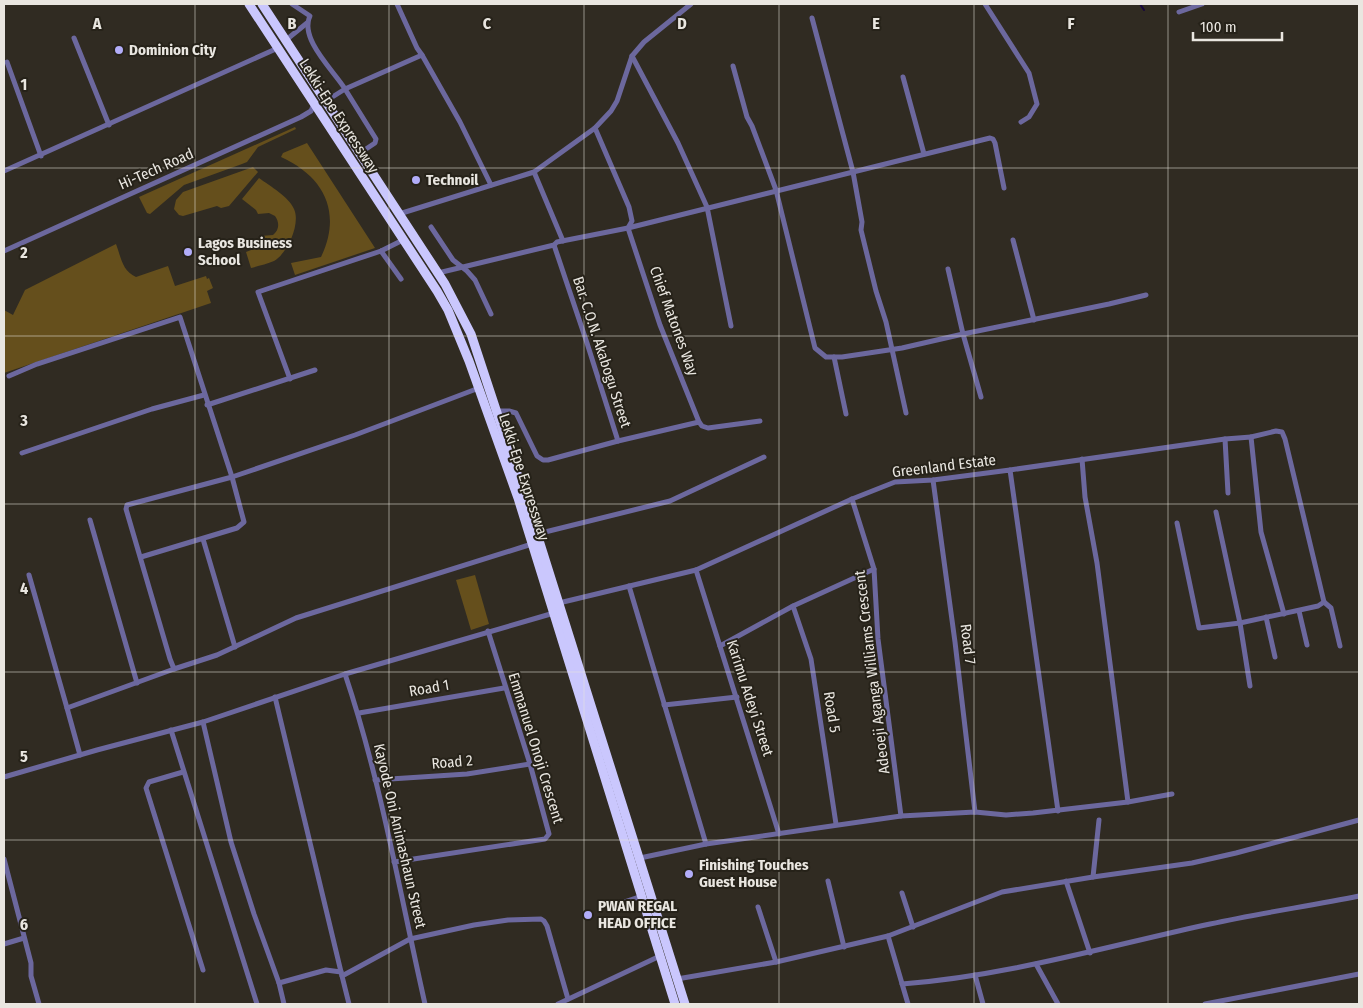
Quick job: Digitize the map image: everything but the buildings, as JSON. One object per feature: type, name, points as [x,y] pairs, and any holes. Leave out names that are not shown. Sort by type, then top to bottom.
[{"type":"highway","name":"Lekki-Epe Expressway","points":[[249,4],[448,310],[480,388],[554,613],[640,858],[685,1004]]},
{"type":"highway","name":"Lekki-Epe Expressway","points":[[262,4],[438,273],[472,334],[538,534],[642,896],[676,1004]]},
{"type":"street","points":[[286,40],[307,23],[310,16],[292,4]]},
{"type":"street","points":[[397,4],[417,48],[460,122],[491,185]]},
{"type":"street","points":[[399,214],[534,172],[595,128],[611,111],[617,101],[632,56],[644,42],[691,4]]},
{"type":"street","points":[[985,4],[1029,74],[1037,104],[1029,117],[1021,122]]},
{"type":"street","points":[[1179,12],[1202,4]]},
{"type":"street","points":[[812,18],[853,172],[862,222],[861,230],[893,349],[906,413]]},
{"type":"street","points":[[307,23],[320,56],[338,78],[376,139],[375,143],[360,153]]},
{"type":"street","points":[[74,38],[109,124]]},
{"type":"street","points":[[4,172],[278,48]]},
{"type":"street","points":[[326,101],[345,89],[422,55]]},
{"type":"street","points":[[632,56],[678,143],[707,207],[731,326]]},
{"type":"street","points":[[6,62],[41,156]]},
{"type":"street","points":[[733,66],[747,117],[776,190],[815,348],[826,357],[893,349],[1146,295]]},
{"type":"street","points":[[904,77],[924,154]]},
{"type":"street","name":"Hi-Tech Road","points":[[4,251],[301,117],[311,111],[314,104]]},
{"type":"street","name":"Chief Matones Way","points":[[595,128],[632,215],[632,221],[628,228],[660,325],[699,422]]},
{"type":"street","points":[[438,273],[554,246],[557,242],[628,228],[980,139],[993,139],[1004,188]]},
{"type":"street","points":[[534,172],[563,241]]},
{"type":"street","points":[[431,226],[453,260],[463,267],[475,280],[492,314]]},
{"type":"street","points":[[290,379],[258,292],[381,251],[403,240]]},
{"type":"street","points":[[1013,240],[1034,320]]},
{"type":"street","name":"Bar. C.O.N. Akabogu Street","points":[[554,246],[618,440],[699,422],[702,426],[708,428],[760,421]]},
{"type":"street","points":[[381,251],[401,279]]},
{"type":"street","points":[[948,269],[963,334],[981,398]]},
{"type":"street","points":[[9,376],[37,364],[180,317],[207,405],[232,477],[244,522],[237,528],[141,557]]},
{"type":"street","points":[[834,357],[846,414]]},
{"type":"street","points":[[207,405],[315,370]]},
{"type":"street","points":[[174,669],[126,509],[127,505],[232,477],[355,435],[480,388]]},
{"type":"street","points":[[22,453],[152,409],[204,395]]},
{"type":"street","points":[[498,411],[509,410],[516,413],[534,452],[543,460],[555,459],[618,440]]},
{"type":"street","points":[[1010,470],[1225,439],[1252,437],[1276,431],[1282,432],[1324,602],[1331,608],[1340,646]]},
{"type":"street","points":[[1252,437],[1261,532],[1284,614]]},
{"type":"street","points":[[1225,439],[1228,493]]},
{"type":"street","points":[[538,534],[670,501],[764,457]]},
{"type":"street","points":[[1082,460],[1085,497],[1097,563],[1128,802]]},
{"type":"street","name":"Greenland Estate","points":[[559,603],[696,570],[852,499],[895,482],[933,480],[1010,470],[1058,811]]},
{"type":"street","name":"Road 7","points":[[933,480],[975,812]]},
{"type":"street","name":"Adeoeji Aganga Williams Crescent","points":[[852,499],[874,569],[878,640],[901,816]]},
{"type":"street","points":[[1216,512],[1240,623],[1250,686]]},
{"type":"street","points":[[90,520],[136,683]]},
{"type":"street","points":[[1177,524],[1199,628],[1240,623],[1284,614],[1318,606],[1324,602]]},
{"type":"street","points":[[203,539],[235,646]]},
{"type":"street","points":[[66,708],[217,655],[296,618],[532,544]]},
{"type":"street","points":[[720,646],[793,606],[874,569]]},
{"type":"street","name":"Karimu Adeyi Street","points":[[696,570],[780,834]]},
{"type":"street","points":[[29,576],[80,754]]},
{"type":"street","points":[[629,586],[706,844]]},
{"type":"street","name":"Road 5","points":[[793,606],[811,658],[836,824]]},
{"type":"street","points":[[1299,610],[1307,645]]},
{"type":"street","points":[[4,777],[80,754],[202,722],[345,674],[554,613]]},
{"type":"street","points":[[1266,617],[1275,657]]},
{"type":"street","name":"Emmanuel Onoji Crescent","points":[[394,862],[545,838],[549,832],[530,764],[504,688],[488,631]]},
{"type":"street","name":"Kayode Oni Animashaun Street","points":[[345,674],[358,713],[375,780],[425,1004]]},
{"type":"street","name":"Road 1","points":[[358,713],[504,688]]},
{"type":"street","points":[[274,697],[349,1004]]},
{"type":"street","points":[[664,704],[737,697]]},
{"type":"street","points":[[202,722],[231,842],[279,983],[284,1004]]},
{"type":"street","points":[[171,730],[257,1004]]},
{"type":"street","name":"Road 2","points":[[375,780],[467,774],[530,764]]},
{"type":"street","points":[[183,772],[150,782],[146,788],[203,970]]},
{"type":"street","points":[[640,858],[706,844],[901,816],[975,812],[1006,815],[1058,811],[1172,794]]},
{"type":"street","points":[[1092,877],[1099,820]]},
{"type":"street","points":[[677,979],[776,962],[888,936],[1002,892],[1192,863],[1359,820]]},
{"type":"street","points":[[4,860],[39,1004]]},
{"type":"street","points":[[828,881],[844,947]]},
{"type":"street","points":[[1066,881],[1090,953]]},
{"type":"street","points":[[902,893],[912,927]]},
{"type":"street","points":[[618,904],[642,896]]},
{"type":"street","points":[[902,984],[976,975],[1036,964],[1211,924],[1359,896]]},
{"type":"street","points":[[758,907],[776,962]]},
{"type":"street","points":[[279,983],[326,970],[342,974],[410,939],[474,925],[508,920],[541,919],[547,926],[568,999]]},
{"type":"street","points":[[888,936],[908,1004]]},
{"type":"street","points":[[4,944],[24,938]]},
{"type":"street","points":[[558,1004],[660,956]]},
{"type":"street","points":[[1036,964],[1058,1004]]},
{"type":"street","points":[[1205,1004],[1359,974]]},
{"type":"street","points":[[976,975],[983,1004]]},
{"type":"shaded area","points":[[295,127],[296,129],[258,147],[247,162],[184,185],[150,214],[147,213],[139,197]]},
{"type":"shaded area","points":[[307,143],[375,248],[295,275],[291,263],[321,257],[330,226],[329,211],[319,186],[296,165],[281,157],[283,153]]},
{"type":"shaded area","points":[[253,167],[258,172],[229,206],[221,208],[217,206],[183,216],[179,215],[174,209],[176,200],[183,192]]},
{"type":"shaded area","points":[[259,178],[288,200],[294,209],[296,222],[292,238],[284,252],[274,261],[251,268],[246,252],[251,250],[249,242],[261,238],[261,236],[273,235],[277,231],[278,226],[275,216],[269,213],[258,214],[256,210],[242,199]]},
{"type":"shaded area","points":[[116,244],[125,267],[136,277],[168,266],[175,286],[206,276],[207,279],[209,278],[213,288],[207,291],[211,303],[4,373],[4,310],[13,315],[25,290]]},
{"type":"shaded area","points":[[475,575],[489,624],[471,630],[456,580]]},
{"type":"waterway","points":[[1140,4],[1144,10]]},
{"type":"place","name":"Dominion City","points":[[119,50]]},
{"type":"place","name":"Technoil","points":[[416,180]]},
{"type":"place","name":"Lagos Business School","points":[[188,252]]},
{"type":"place","name":"Finishing Touches Guest House","points":[[689,874]]},
{"type":"place","name":"PWAN REGAL HEAD OFFICE","points":[[588,915]]}]
